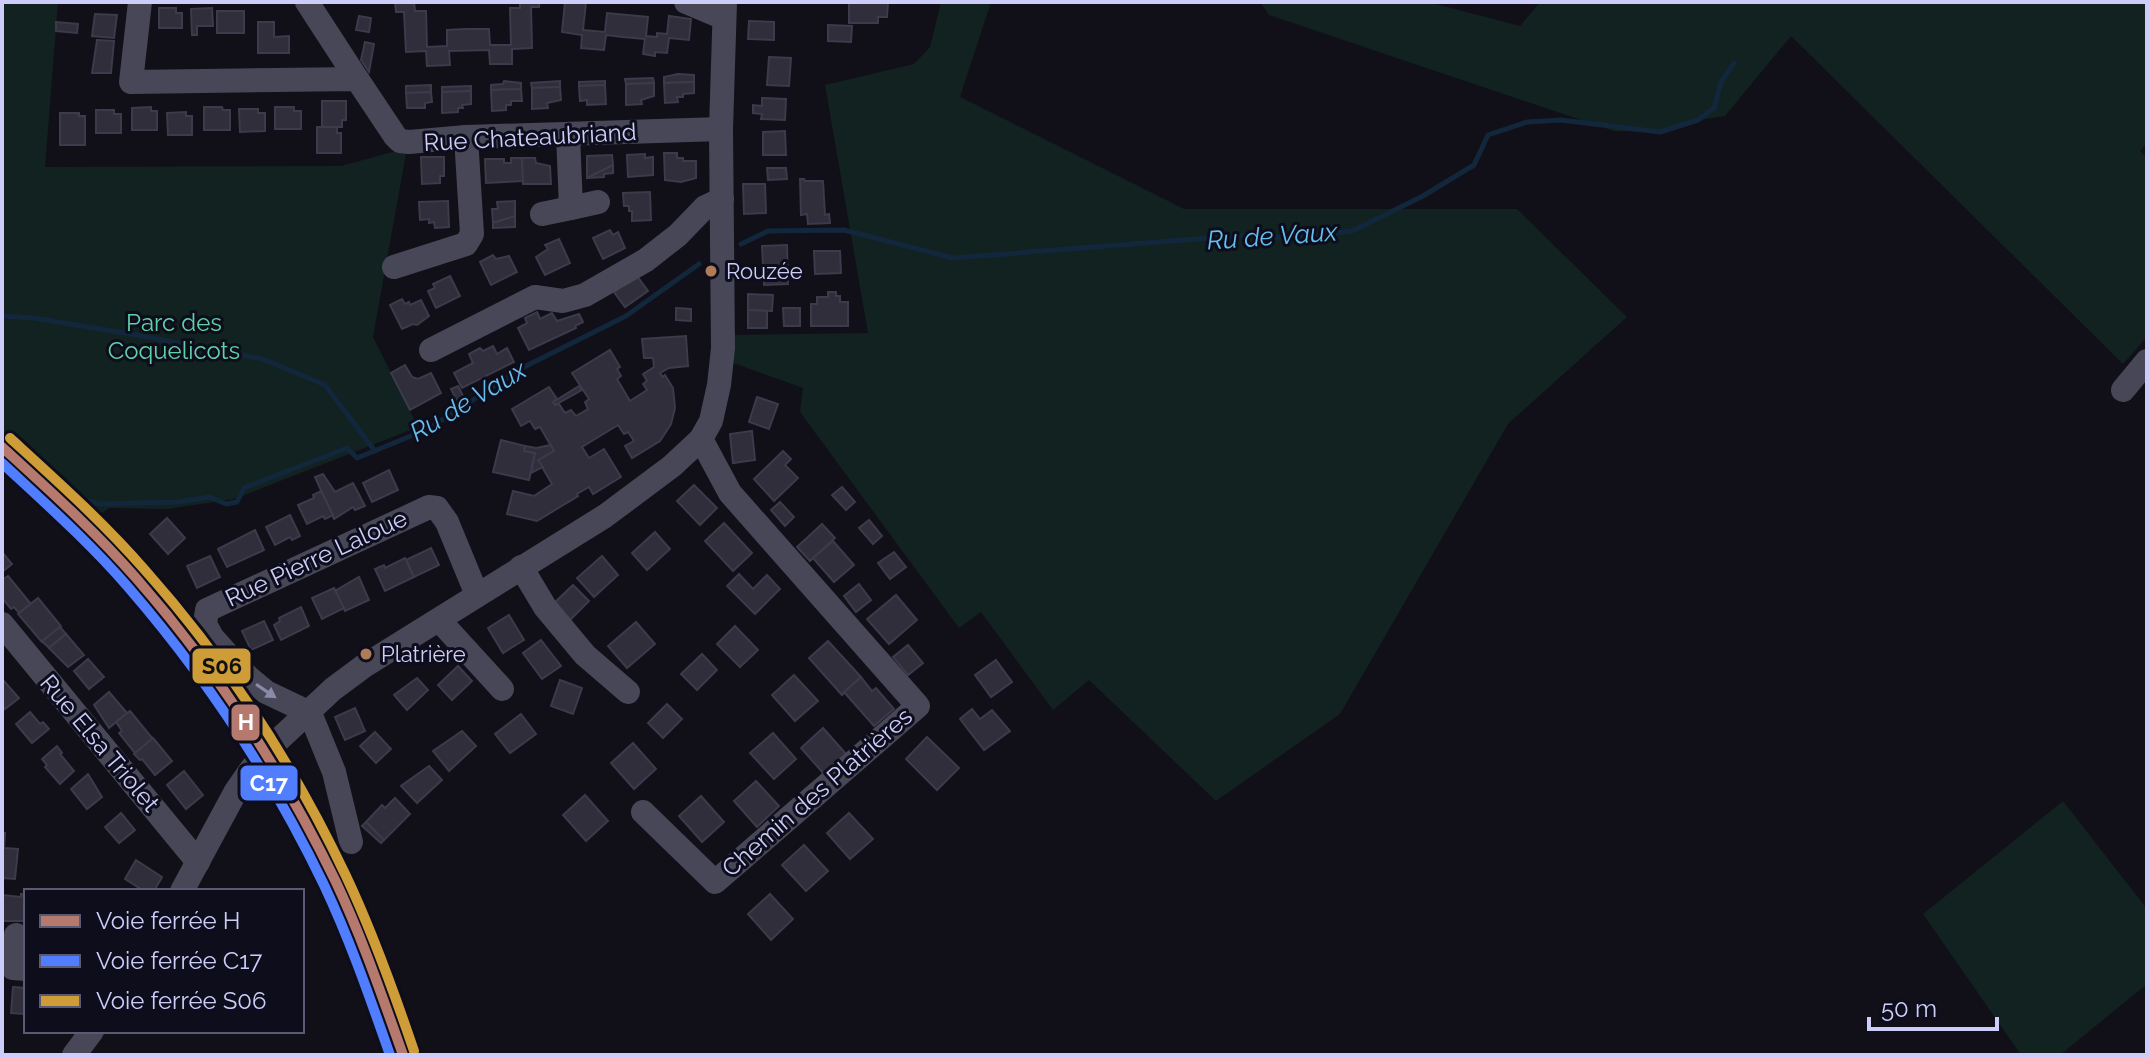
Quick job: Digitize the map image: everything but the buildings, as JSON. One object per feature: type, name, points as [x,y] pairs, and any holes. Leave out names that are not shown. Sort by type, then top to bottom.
[{"type":"street","points":[[140,2],[131,82],[357,79]]},
{"type":"street","points":[[307,2],[357,79]]},
{"type":"street","points":[[183,889],[246,776],[273,745],[333,689],[364,666],[605,516],[672,466],[701,439],[711,421],[723,348],[721,129],[724,10],[686,2]]},
{"type":"street","name":"Rue Chateaubriand","points":[[357,79],[400,141],[721,129]]},
{"type":"street","points":[[568,134],[571,208]]},
{"type":"street","points":[[394,267],[466,244],[472,234],[466,137]]},
{"type":"street","points":[[431,350],[535,297],[563,301],[585,295],[646,260],[678,235],[705,207],[722,199]]},
{"type":"street","points":[[542,214],[598,202]]},
{"type":"street","points":[[2123,390],[2147,361]]},
{"type":"street","name":"Chemin des Platrières","points":[[643,812],[715,882],[918,706],[730,493],[701,439]]},
{"type":"street","name":"Rue Pierre Laloue","points":[[310,713],[266,692],[248,677],[212,637],[205,624],[207,610],[429,507],[437,508],[447,522],[477,595]]},
{"type":"street","points":[[521,567],[545,607],[565,632],[585,655],[628,692]]},
{"type":"street","points":[[439,620],[502,689]]},
{"type":"street","name":"Rue Elsa Triolet","points":[[2,624],[198,862]]},
{"type":"street","points":[[310,713],[334,772],[351,842]]},
{"type":"street","points":[[15,935],[13,968],[24,969]]},
{"type":"street","points":[[74,1055],[90,1033]]},
{"type":"green space","name":"Parc des Coquelicots","points":[[2,2],[58,2],[45,167],[341,166],[407,148],[373,337],[418,427],[234,499],[167,509],[109,508],[96,517],[2,433]]},
{"type":"green space","points":[[941,2],[991,2],[960,97],[1184,209],[1517,209],[1627,317],[1508,424],[1340,714],[1216,801],[1089,680],[1053,710],[981,612],[959,628],[800,412],[803,388],[733,363],[734,335],[868,333],[825,85],[914,64],[930,47]]},
{"type":"green space","points":[[1260,2],[1428,2],[1520,26],[1540,2],[2147,2],[2147,143],[2140,151],[2147,158],[2147,337],[2123,364],[1791,36],[1725,116],[1698,120],[1660,132],[1614,131],[1269,15]]},
{"type":"green space","points":[[2063,801],[2147,909],[2147,984],[2060,1055],[2021,1055],[1923,914]]},
{"type":"waterway","name":"Ru de Vaux","points":[[741,244],[768,231],[844,230],[953,258],[1249,235],[1288,238],[1352,231],[1423,196],[1474,165],[1488,135],[1527,122],[1561,120],[1660,132],[1698,120],[1714,108],[1721,82],[1734,63]]},
{"type":"waterway","name":"Ru de Vaux","points":[[88,501],[100,504],[178,502],[210,497],[226,504],[237,502],[244,488],[347,448],[357,458],[428,429],[524,367],[626,316],[699,264]]},
{"type":"waterway","points":[[2,316],[34,318],[263,359],[325,385],[375,451]]},
{"type":"rail line","name":"S06","points":[[10,438],[96,518],[144,569],[203,640],[256,716],[304,795],[346,876],[383,963],[414,1051]]},
{"type":"rail line","name":"H","points":[[2,447],[88,527],[136,578],[193,648],[246,722],[315,839],[335,880],[363,945],[403,1055]]},
{"type":"rail line","name":"C17","points":[[2,463],[128,587],[184,656],[236,729],[324,885],[390,1055]]},
{"type":"place","name":"Rouzée","points":[[711,271]]},
{"type":"place","name":"Platrière","points":[[366,654]]}]
